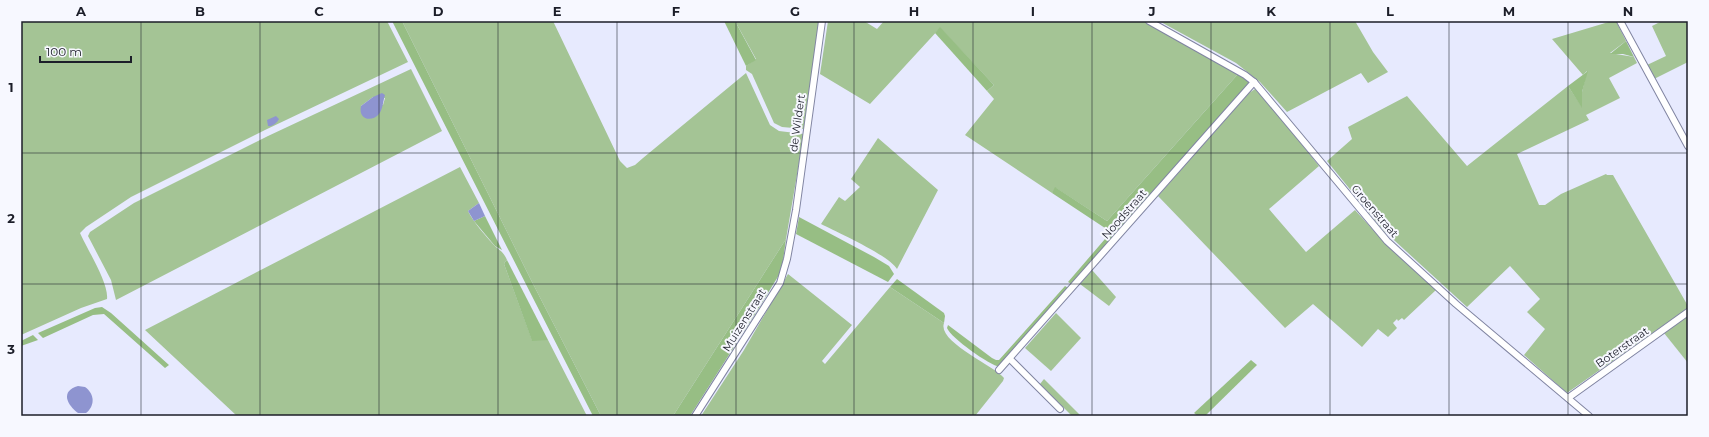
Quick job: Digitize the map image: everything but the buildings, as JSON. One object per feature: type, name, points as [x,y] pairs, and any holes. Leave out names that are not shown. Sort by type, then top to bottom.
[{"type":"street","name":"de Wildert","points":[[792,228],[822,21]]},
{"type":"street","name":"Groenstraat","points":[[1149,21],[1245,75],[1254,82],[1387,241],[1456,304],[1590,416]]},
{"type":"street","points":[[1620,21],[1688,146]]},
{"type":"street","name":"Noodstraat","points":[[999,370],[1254,82]]},
{"type":"street","name":"Muizenstraat","points":[[696,416],[780,283],[787,259],[792,228]]},
{"type":"street","name":"Boterstraat","points":[[1568,398],[1688,312]]},
{"type":"street","points":[[1010,359],[1060,409]]},
{"type":"green space","points":[[21,21],[387,21],[408,62],[265,130],[131,197],[86,227],[80,233],[105,284],[107,299],[81,308],[21,335]]},
{"type":"green space","points":[[392,21],[402,21],[531,280],[601,416],[593,416]]},
{"type":"green space","points":[[402,21],[553,21],[620,161],[627,168],[635,165],[746,73],[770,125],[779,131],[804,134],[786,239],[673,416],[601,416],[531,280]]},
{"type":"green space","points":[[724,21],[735,21],[756,60],[746,66]]},
{"type":"green space","points":[[735,21],[821,21],[805,129],[782,127],[774,123],[752,74],[746,70],[746,66],[756,59]]},
{"type":"green space","points":[[828,21],[864,21],[877,29],[884,21],[1143,21],[1238,74],[1107,221],[1056,188],[1052,193],[965,135],[994,99],[987,91],[994,85],[940,28],[870,104],[820,74]]},
{"type":"green space","points":[[1159,21],[1355,21],[1373,52],[1388,72],[1368,83],[1361,73],[1287,112],[1260,82],[1236,63]]},
{"type":"green space","points":[[1616,21],[1626,41],[1610,53],[1634,57],[1637,63],[1609,78],[1620,98],[1586,115],[1589,120],[1517,154],[1539,205],[1545,205],[1561,194],[1606,174],[1613,175],[1688,308],[1567,393],[1524,355],[1545,329],[1527,312],[1540,299],[1510,266],[1467,307],[1383,230],[1327,161],[1352,139],[1348,127],[1407,96],[1467,166],[1568,86],[1582,107],[1582,92],[1587,71],[1583,75],[1552,39]]},
{"type":"green space","points":[[1662,21],[1688,21],[1688,62],[1654,79],[1647,65],[1666,56],[1652,26]]},
{"type":"green space","points":[[940,27],[994,85],[987,91],[935,33]]},
{"type":"green space","points":[[1626,41],[1634,57],[1623,54],[1610,54]]},
{"type":"green space","points":[[411,69],[442,131],[116,300],[111,280],[88,236],[90,232],[134,203],[268,136]],"holes":[[[373,97],[385,98],[383,105],[361,106]]]},
{"type":"green space","points":[[1588,71],[1582,92],[1582,108],[1568,86]]},
{"type":"green space","points":[[1238,74],[1250,83],[1073,285],[1068,282],[1111,232],[1052,193],[1055,187],[1107,221]]},
{"type":"green space","points":[[1255,89],[1275,111],[1319,166],[1269,209],[1306,252],[1355,210],[1384,242],[1436,290],[1404,320],[1402,318],[1398,321],[1397,319],[1393,323],[1397,328],[1388,337],[1378,329],[1362,347],[1313,304],[1285,328],[1158,196],[1249,93]]},
{"type":"green space","points":[[878,138],[938,190],[897,269],[874,251],[821,224],[839,197],[845,201],[860,187],[851,179]]},
{"type":"green space","points":[[460,167],[479,203],[468,211],[479,228],[495,247],[502,252],[507,260],[504,264],[532,340],[548,340],[587,416],[237,416],[145,330]]},
{"type":"green space","points":[[485,216],[502,250],[495,246],[474,221]]},
{"type":"green space","points":[[799,217],[889,266],[894,274],[888,282],[796,234]]},
{"type":"green space","points":[[786,239],[783,261],[779,275],[690,416],[673,416]]},
{"type":"green space","points":[[507,260],[548,340],[532,341],[504,264]]},
{"type":"green space","points":[[1092,270],[1116,297],[1109,306],[1080,284]]},
{"type":"green space","points":[[788,274],[852,325],[822,361],[825,364],[890,287],[944,323],[944,330],[949,338],[968,353],[999,373],[1004,378],[1003,381],[975,416],[701,416],[744,350]]},
{"type":"green space","points":[[897,279],[944,313],[944,323],[890,287]]},
{"type":"green space","points":[[1065,286],[1070,289],[1000,367],[971,350],[955,338],[947,328],[948,325],[992,358],[999,360]]},
{"type":"green space","points":[[102,307],[111,313],[169,365],[165,368],[104,314],[93,315],[43,338],[38,333],[95,308]]},
{"type":"green space","points":[[1056,313],[1081,338],[1051,371],[1025,348]]},
{"type":"green space","points":[[1688,316],[1688,363],[1664,333]]},
{"type":"green space","points":[[33,335],[38,340],[21,346],[21,341]]},
{"type":"green space","points":[[1251,360],[1257,365],[1205,416],[1198,416],[1194,413]]},
{"type":"green space","points":[[1044,379],[1081,416],[1072,416],[1040,384]]},
{"type":"water","points":[[382,93],[385,95],[379,114],[376,117],[369,119],[363,117],[361,114],[361,106],[373,97]]},
{"type":"water","points":[[276,116],[279,119],[277,122],[268,126],[267,120]]},
{"type":"water","points":[[479,203],[485,216],[474,221],[468,211]]},
{"type":"water","points":[[78,386],[85,387],[92,396],[93,400],[91,407],[86,413],[78,413],[68,402],[67,395],[69,391]]}]
